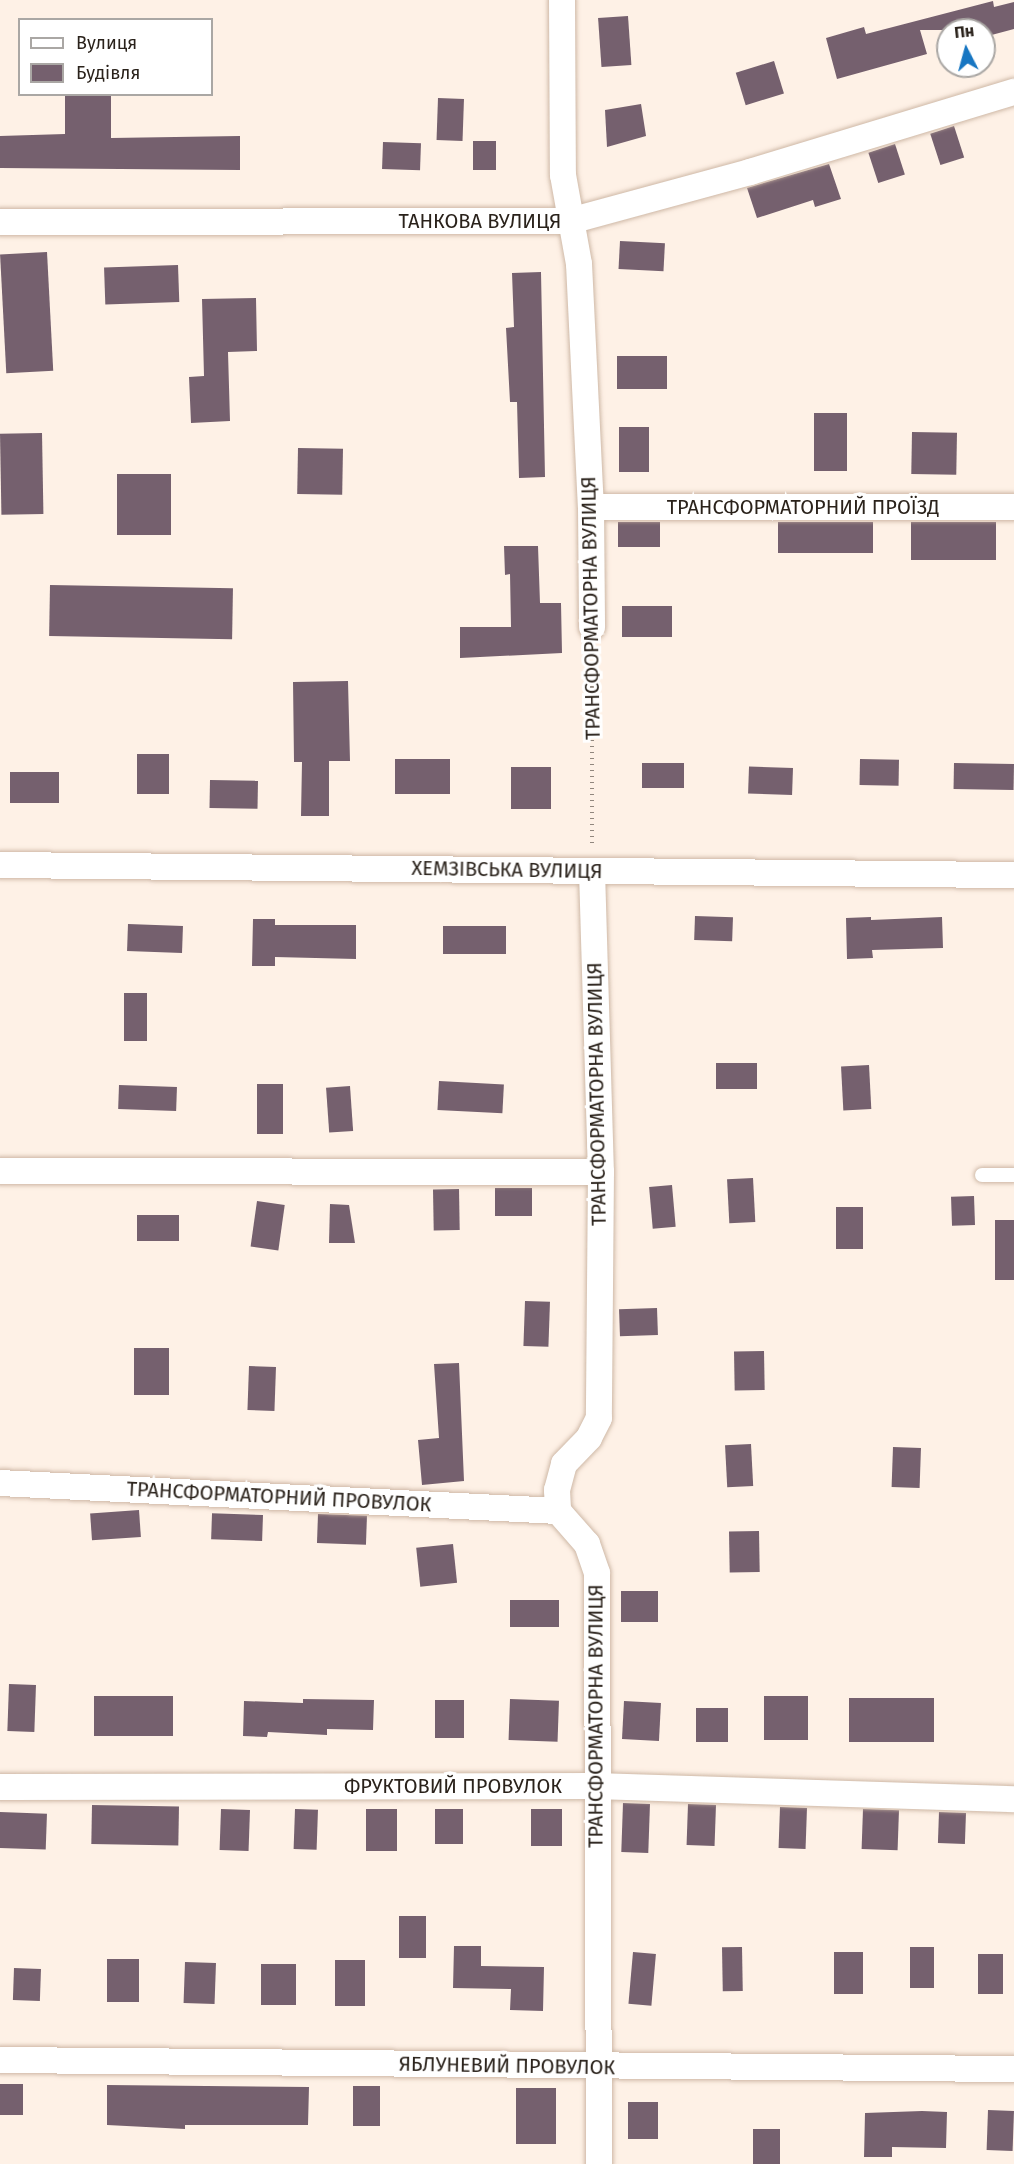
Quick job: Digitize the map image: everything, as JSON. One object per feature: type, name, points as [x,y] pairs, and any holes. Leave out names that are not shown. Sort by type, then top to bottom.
[{"type":"street","name":"ТРАНСФОРМАТОРНА ВУЛИЦЯ","points":[[562,0],[563,175],[579,264],[591,507],[592,627]]},
{"type":"street","name":"ТАНКОВА ВУЛИЦЯ","points":[[0,222],[570,221],[750,172],[1014,92]]},
{"type":"street","name":"ТРАНСФОРМАТОРНИЙ ПРОЇЗД","points":[[591,507],[1014,507]]},
{"type":"street","name":"ХЕМЗІВСЬКА ВУЛИЦЯ","points":[[0,865],[1014,875]]},
{"type":"street","name":"ТРАНСФОРМАТОРНА ВУЛИЦЯ","points":[[592,871],[601,1173],[598,1418],[589,1438],[564,1464],[557,1490],[558,1511],[587,1544],[597,1573],[595,1786],[599,2164]]},
{"type":"street","points":[[0,1171],[601,1173]]},
{"type":"street","name":"ТРАНСФОРМАТОРНИЙ ПРОВУЛОК","points":[[0,1483],[558,1511]]},
{"type":"street","name":"ФРУКТОВИЙ ПРОВУЛОК","points":[[0,1787],[595,1786],[1014,1798]]},
{"type":"street","name":"ЯБЛУНЕВИЙ ПРОВУЛОК","points":[[0,2060],[599,2068],[1014,2069]]},
{"type":"lane","points":[[982,1175],[1014,1175]]},
{"type":"path","name":"ТРАНСФОРМАТОРНА ВУЛИЦЯ","points":[[592,627],[592,871]]},
{"type":"building","points":[[993,1],[994,7],[1014,2],[1014,29],[996,34],[996,18],[936,18],[936,30],[920,30],[927,54],[837,79],[826,38],[864,27],[866,34]]},
{"type":"building","points":[[628,16],[631,65],[601,67],[598,18]]},
{"type":"building","points":[[774,61],[784,94],[746,105],[736,73]]},
{"type":"building","points":[[65,96],[111,96],[111,138],[240,136],[240,170],[0,168],[0,136],[65,134]]},
{"type":"building","points":[[438,98],[464,99],[463,141],[437,140]]},
{"type":"building","points":[[641,104],[646,136],[607,147],[605,110]]},
{"type":"building","points":[[954,126],[964,157],[940,165],[930,134]]},
{"type":"building","points":[[473,141],[496,141],[496,170],[473,170]]},
{"type":"building","points":[[383,142],[421,143],[420,170],[382,169]]},
{"type":"building","points":[[895,144],[905,174],[878,183],[868,153]]},
{"type":"building","points":[[829,164],[841,199],[815,207],[813,200],[757,218],[747,188]]},
{"type":"building","points":[[620,241],[665,243],[663,271],[619,269]]},
{"type":"building","points":[[47,252],[53,371],[6,373],[0,254]]},
{"type":"building","points":[[178,265],[179,302],[105,305],[104,268]]},
{"type":"building","points":[[541,272],[545,477],[519,478],[517,402],[510,402],[506,328],[514,327],[512,273]]},
{"type":"building","points":[[256,298],[257,351],[228,352],[230,421],[191,423],[189,377],[204,376],[202,299]]},
{"type":"building","points":[[617,356],[667,356],[667,389],[617,389]]},
{"type":"building","points":[[814,413],[847,413],[847,471],[814,471]]},
{"type":"building","points":[[619,427],[649,427],[649,472],[619,472]]},
{"type":"building","points":[[912,432],[957,433],[956,475],[911,474]]},
{"type":"building","points":[[42,433],[43,514],[1,515],[0,434]]},
{"type":"building","points":[[298,448],[343,449],[342,495],[297,494]]},
{"type":"building","points":[[117,474],[171,474],[171,535],[117,535]]},
{"type":"building","points":[[618,522],[660,522],[660,547],[618,547]]},
{"type":"building","points":[[778,522],[873,522],[873,553],[778,553]]},
{"type":"building","points":[[911,522],[996,522],[996,560],[911,560]]},
{"type":"building","points":[[504,546],[538,546],[540,603],[561,603],[562,653],[460,658],[460,627],[511,627],[510,574],[505,575]]},
{"type":"building","points":[[50,585],[233,588],[232,639],[49,636]]},
{"type":"building","points":[[622,606],[672,606],[672,637],[622,637]]},
{"type":"building","points":[[348,681],[350,761],[329,761],[329,816],[301,816],[302,762],[294,762],[293,682]]},
{"type":"building","points":[[137,754],[169,754],[169,794],[137,794]]},
{"type":"building","points":[[395,759],[450,759],[450,794],[395,794]]},
{"type":"building","points":[[860,759],[899,760],[899,786],[860,785]]},
{"type":"building","points":[[642,763],[684,763],[684,788],[642,788]]},
{"type":"building","points":[[954,763],[1014,764],[1014,790],[954,789]]},
{"type":"building","points":[[749,766],[793,768],[792,795],[748,793]]},
{"type":"building","points":[[511,767],[551,767],[551,809],[511,809]]},
{"type":"building","points":[[10,772],[59,772],[59,803],[10,803]]},
{"type":"building","points":[[210,780],[258,781],[258,809],[210,808]]},
{"type":"building","points":[[695,916],[733,917],[732,941],[694,940]]},
{"type":"building","points":[[871,917],[871,920],[942,917],[943,948],[872,950],[873,958],[847,959],[846,918]]},
{"type":"building","points":[[253,919],[275,919],[275,925],[356,925],[356,959],[275,957],[275,966],[252,966]]},
{"type":"building","points":[[128,924],[183,926],[182,953],[127,951]]},
{"type":"building","points":[[443,926],[506,926],[506,954],[443,954]]},
{"type":"building","points":[[124,993],[147,993],[147,1041],[124,1041]]},
{"type":"building","points":[[716,1063],[757,1063],[757,1089],[716,1089]]},
{"type":"building","points":[[869,1065],[871,1109],[843,1110],[841,1066]]},
{"type":"building","points":[[439,1081],[504,1084],[502,1113],[437,1110]]},
{"type":"building","points":[[257,1084],[283,1084],[283,1134],[257,1134]]},
{"type":"building","points":[[119,1085],[177,1087],[176,1111],[118,1109]]},
{"type":"building","points":[[350,1086],[353,1131],[329,1133],[326,1088]]},
{"type":"building","points":[[753,1178],[755,1222],[729,1223],[727,1179]]},
{"type":"building","points":[[672,1185],[676,1227],[653,1229],[649,1187]]},
{"type":"building","points":[[495,1188],[532,1188],[532,1216],[495,1216]]},
{"type":"building","points":[[433,1189],[459,1189],[460,1230],[434,1230]]},
{"type":"building","points":[[974,1196],[975,1225],[952,1226],[951,1197]]},
{"type":"building","points":[[257,1201],[285,1205],[278,1250],[251,1247]]},
{"type":"building","points":[[330,1204],[349,1205],[355,1243],[329,1243]]},
{"type":"building","points":[[836,1207],[863,1207],[863,1249],[836,1249]]},
{"type":"building","points":[[137,1215],[179,1215],[179,1241],[137,1241]]},
{"type":"building","points":[[995,1220],[1014,1220],[1014,1280],[995,1280]]},
{"type":"building","points":[[525,1301],[550,1302],[548,1347],[523,1346]]},
{"type":"building","points":[[657,1308],[658,1335],[620,1336],[619,1309]]},
{"type":"building","points":[[134,1348],[169,1348],[169,1395],[134,1395]]},
{"type":"building","points":[[764,1351],[765,1390],[735,1391],[734,1352]]},
{"type":"building","points":[[459,1363],[464,1481],[422,1485],[418,1440],[439,1438],[434,1364]]},
{"type":"building","points":[[249,1366],[276,1367],[274,1411],[247,1410]]},
{"type":"building","points":[[751,1444],[753,1486],[727,1487],[725,1445]]},
{"type":"building","points":[[893,1447],[921,1448],[920,1488],[892,1487]]},
{"type":"building","points":[[139,1510],[141,1537],[92,1540],[90,1513]]},
{"type":"building","points":[[212,1513],[263,1515],[262,1541],[211,1539]]},
{"type":"building","points":[[318,1514],[367,1516],[366,1545],[317,1543]]},
{"type":"building","points":[[759,1531],[760,1572],[730,1573],[729,1532]]},
{"type":"building","points":[[453,1544],[457,1583],[420,1587],[416,1548]]},
{"type":"building","points":[[621,1591],[658,1591],[658,1622],[621,1622]]},
{"type":"building","points":[[510,1600],[559,1600],[559,1627],[510,1627]]},
{"type":"building","points":[[9,1684],[36,1685],[34,1732],[7,1731]]},
{"type":"building","points":[[94,1696],[173,1696],[173,1736],[94,1736]]},
{"type":"building","points":[[764,1696],[808,1696],[808,1740],[764,1740]]},
{"type":"building","points":[[849,1698],[934,1698],[934,1742],[849,1742]]},
{"type":"building","points":[[303,1699],[374,1700],[373,1730],[327,1729],[327,1735],[268,1732],[267,1737],[243,1736],[244,1701],[303,1703]]},
{"type":"building","points":[[510,1699],[559,1701],[558,1742],[509,1740]]},
{"type":"building","points":[[435,1700],[464,1700],[464,1738],[435,1738]]},
{"type":"building","points":[[624,1701],[661,1703],[659,1741],[622,1739]]},
{"type":"building","points":[[696,1708],[728,1708],[728,1742],[696,1742]]},
{"type":"building","points":[[623,1803],[650,1804],[648,1853],[621,1852]]},
{"type":"building","points":[[688,1804],[716,1805],[715,1846],[687,1845]]},
{"type":"building","points":[[92,1805],[179,1807],[178,1846],[91,1844]]},
{"type":"building","points":[[780,1807],[807,1808],[806,1849],[779,1848]]},
{"type":"building","points":[[221,1809],[250,1810],[249,1851],[220,1850]]},
{"type":"building","points":[[295,1809],[318,1810],[317,1850],[294,1849]]},
{"type":"building","points":[[366,1809],[397,1809],[397,1851],[366,1851]]},
{"type":"building","points":[[435,1809],[463,1809],[463,1844],[435,1844]]},
{"type":"building","points":[[531,1809],[562,1809],[562,1846],[531,1846]]},
{"type":"building","points":[[863,1809],[899,1810],[898,1850],[862,1849]]},
{"type":"building","points":[[0,1812],[47,1814],[46,1850],[0,1848]]},
{"type":"building","points":[[939,1812],[966,1813],[965,1844],[938,1843]]},
{"type":"building","points":[[399,1916],[426,1916],[426,1958],[399,1958]]},
{"type":"building","points":[[454,1946],[481,1946],[481,1966],[544,1967],[543,2011],[510,2010],[511,1989],[453,1988]]},
{"type":"building","points":[[722,1947],[742,1947],[743,1991],[723,1991]]},
{"type":"building","points":[[910,1947],[934,1947],[934,1988],[910,1988]]},
{"type":"building","points":[[633,1952],[656,1954],[651,2006],[628,2004]]},
{"type":"building","points":[[834,1952],[863,1952],[863,1994],[834,1994]]},
{"type":"building","points":[[978,1954],[1003,1954],[1003,1994],[978,1994]]},
{"type":"building","points":[[107,1959],[139,1959],[139,2002],[107,2002]]},
{"type":"building","points":[[335,1960],[365,1960],[365,2006],[335,2006]]},
{"type":"building","points":[[185,1962],[216,1963],[215,2004],[184,2003]]},
{"type":"building","points":[[261,1964],[296,1964],[296,2005],[261,2005]]},
{"type":"building","points":[[14,1968],[41,1969],[40,2001],[13,2000]]},
{"type":"building","points":[[0,2084],[23,2084],[23,2115],[0,2115]]},
{"type":"building","points":[[107,2085],[309,2087],[308,2125],[185,2125],[185,2129],[107,2125]]},
{"type":"building","points":[[353,2086],[380,2086],[380,2126],[353,2126]]},
{"type":"building","points":[[516,2088],[556,2088],[556,2144],[516,2144]]},
{"type":"building","points":[[628,2102],[658,2102],[658,2139],[628,2139]]},
{"type":"building","points":[[988,2110],[1014,2111],[1013,2151],[987,2150]]},
{"type":"building","points":[[947,2112],[946,2148],[892,2147],[892,2157],[864,2157],[865,2113]]},
{"type":"building","points":[[753,2129],[780,2129],[780,2164],[753,2164]]}]
